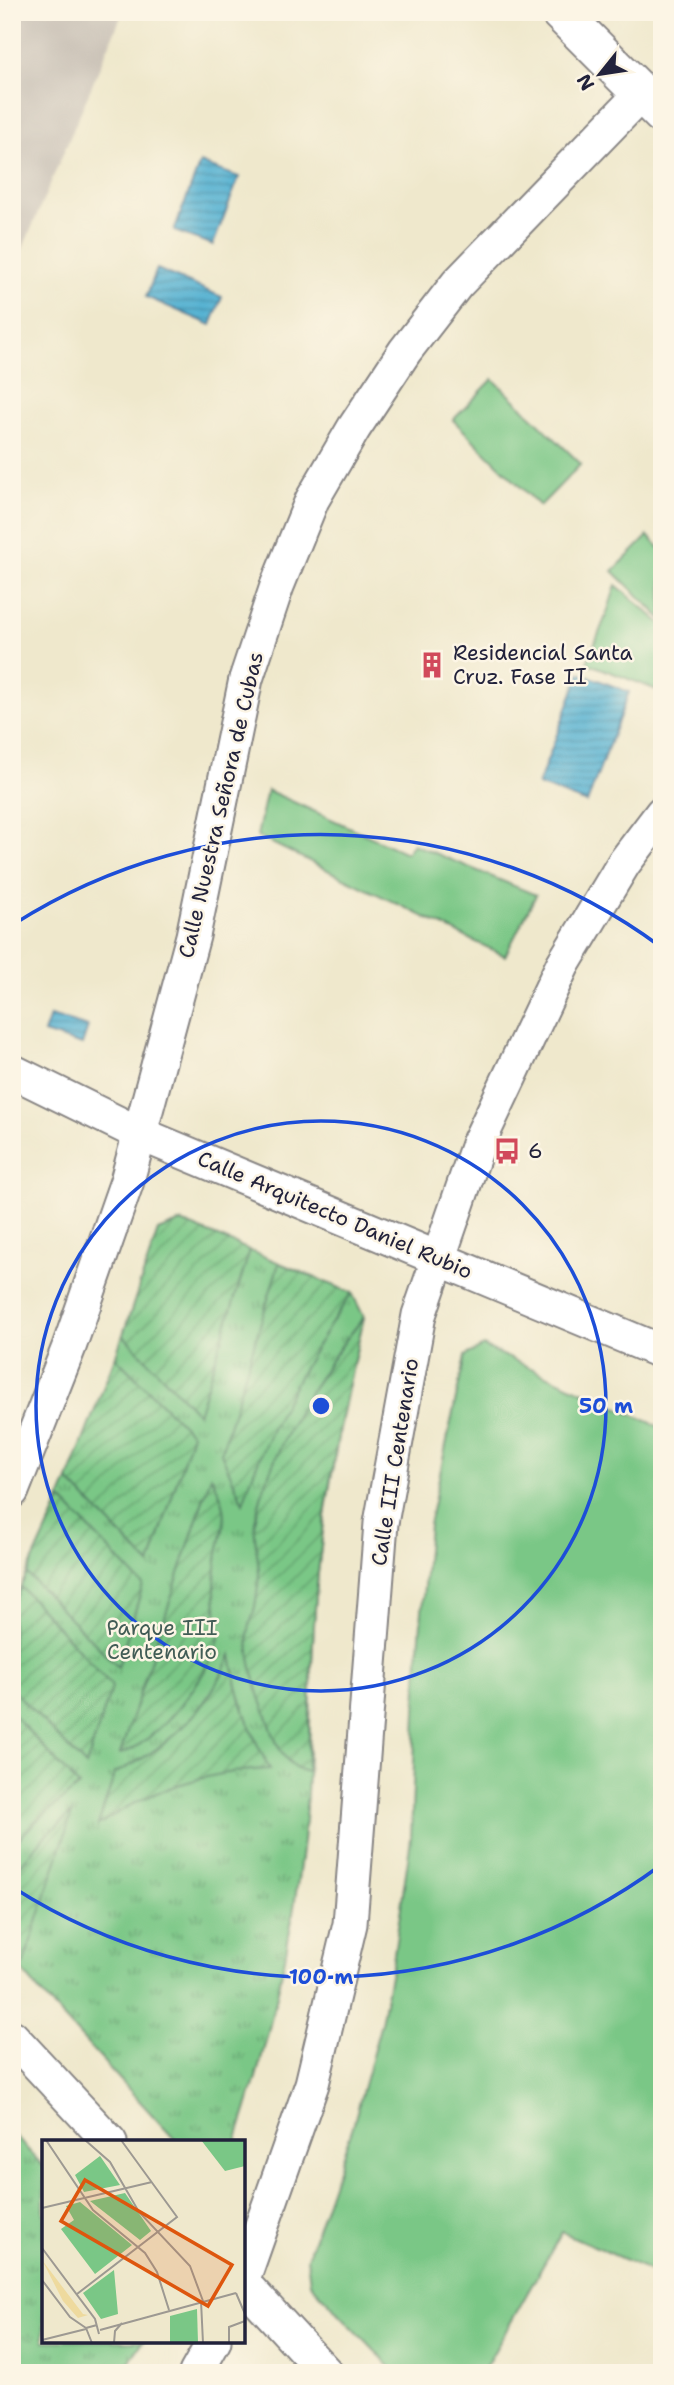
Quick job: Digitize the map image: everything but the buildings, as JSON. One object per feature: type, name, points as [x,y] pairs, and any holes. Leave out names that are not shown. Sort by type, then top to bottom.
[{"type":"street","points":[[560,12],[651,104]]},
{"type":"street","name":"Calle Nuestra Señora de Cubas","points":[[12,1491],[69,1348],[127,1181],[192,936],[246,679],[277,586],[312,500],[405,351],[457,284],[651,104]]},
{"type":"street","name":"Calle III Centenario","points":[[245,2275],[312,2084],[350,1924],[381,1522],[419,1315],[478,1144],[563,964],[624,863],[662,813]]},
{"type":"street","name":"Calle Arquitecto Daniel Rubio","points":[[12,1070],[104,1118],[662,1352]]},
{"type":"street","points":[[12,2037],[108,2140]]},
{"type":"street","points":[[245,2283],[326,2373]]},
{"type":"street","points":[[196,2373],[213,2343]]},
{"type":"shaded area","points":[[12,12],[123,12],[12,274]]},
{"type":"green space","points":[[493,379],[581,464],[540,506],[453,420]]},
{"type":"green space","points":[[648,536],[662,550],[662,619],[613,571]]},
{"type":"green space","points":[[616,585],[662,624],[662,692],[587,663]]},
{"type":"green space","points":[[267,790],[406,853],[413,844],[536,895],[505,956],[257,836]]},
{"type":"green space","name":"Parque III Centenario","points":[[181,1222],[352,1293],[364,1317],[337,1444],[322,1541],[315,1608],[305,1823],[296,1894],[276,2002],[237,2140],[175,2140],[12,1959],[12,1605],[68,1480],[113,1364],[158,1231]]},
{"type":"green space","points":[[181,1222],[250,1250],[198,1414],[123,1335],[158,1231]]},
{"type":"green space","points":[[279,1263],[352,1293],[289,1394],[264,1447],[243,1503],[221,1453]]},
{"type":"green space","points":[[364,1317],[337,1445],[321,1541],[307,1772],[292,1765],[281,1752],[252,1668],[248,1634],[259,1574],[255,1522],[271,1468],[284,1440],[313,1387]]},
{"type":"green space","points":[[483,1346],[662,1428],[662,2276],[562,2232],[482,2373],[396,2373],[310,2283],[307,2258],[353,2126],[381,2023],[411,1839],[418,1660],[429,1525],[465,1356]]},
{"type":"green space","points":[[115,1357],[192,1434],[150,1565],[68,1480]]},
{"type":"green space","points":[[211,1476],[219,1491],[225,1513],[215,1582],[219,1638],[205,1670],[180,1706],[150,1737],[120,1754]]},
{"type":"green space","points":[[61,1499],[143,1585],[118,1667],[27,1574]]},
{"type":"green space","points":[[21,1587],[112,1686],[86,1766],[12,1689],[12,1605]]},
{"type":"green space","points":[[231,1655],[245,1714],[270,1769],[224,1774],[180,1784],[138,1801],[98,1825],[115,1773],[153,1752],[185,1725],[211,1693]]},
{"type":"green space","points":[[12,1713],[79,1786],[34,1823],[12,1846]]},
{"type":"green space","points":[[72,1813],[20,1972],[12,1963],[12,1874],[45,1836]]},
{"type":"green space","points":[[12,2133],[42,2165],[42,2343],[142,2343],[122,2373],[12,2373]]},
{"type":"water","points":[[200,163],[239,177],[213,245],[174,231]]},
{"type":"water","points":[[157,269],[222,297],[211,325],[146,297]]},
{"type":"water","points":[[580,673],[629,692],[587,803],[538,785]]},
{"type":"water","points":[[50,1016],[88,1027],[82,1045],[44,1033]]},
{"type":"place","name":"Residencial Santa Cruz. Fase II","points":[[432,665]]},
{"type":"place","name":"6","points":[[507,1151]]}]
